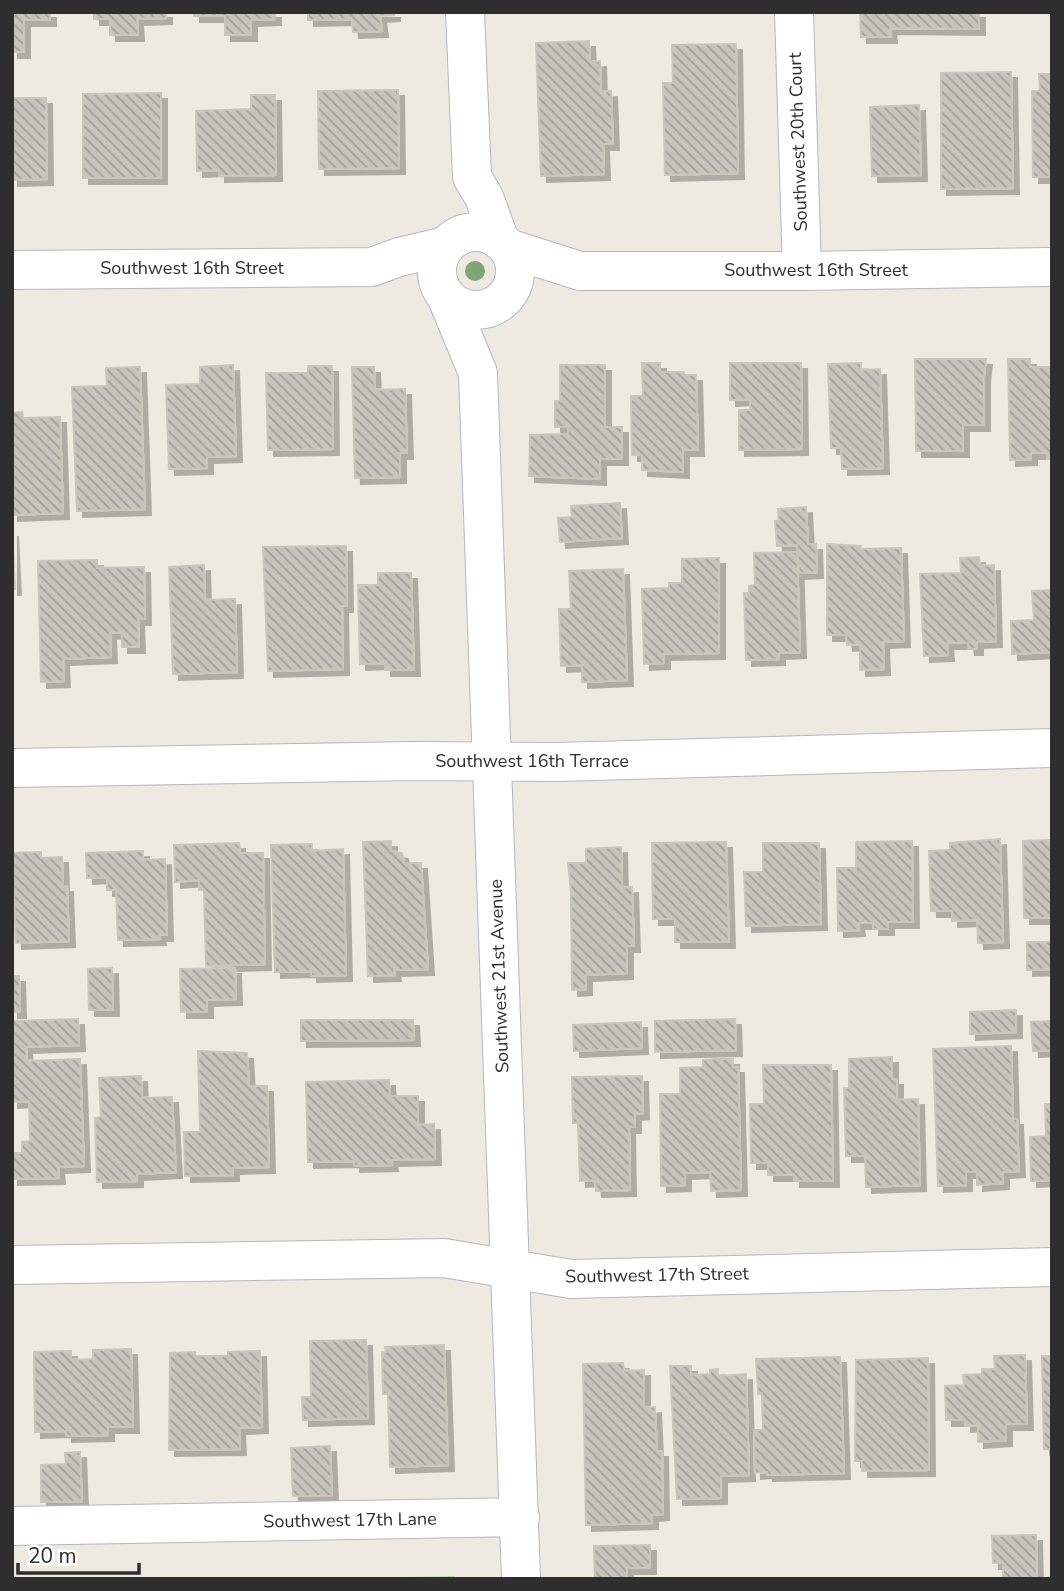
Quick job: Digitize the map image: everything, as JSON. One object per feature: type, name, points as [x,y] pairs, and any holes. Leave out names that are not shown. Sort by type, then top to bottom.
[{"type":"street","points":[[465,12],[472,177],[449,243],[439,256],[437,268],[438,280],[445,294],[457,305],[469,309],[493,306],[506,296],[515,270],[513,259],[472,177]]},
{"type":"street","name":"Southwest 20th Court","points":[[794,12],[802,271]]},
{"type":"street","points":[[449,243],[464,234],[477,232],[489,234],[504,244]]},
{"type":"street","name":"Southwest 16th Street","points":[[12,270],[372,267],[449,243]]},
{"type":"street","name":"Southwest 16th Street","points":[[504,244],[580,271],[1052,267]]},
{"type":"street","name":"Southwest 16th Street","points":[[372,267],[445,294]]},
{"type":"street","name":"Southwest 16th Street","points":[[506,296],[580,271]]},
{"type":"street","name":"Southwest 21st Avenue","points":[[445,294],[478,373],[521,1579]]},
{"type":"street","name":"Southwest 21st Avenue","points":[[478,373],[506,296]]},
{"type":"street","name":"Southwest 16th Terrace","points":[[12,768],[557,762],[1052,748]]},
{"type":"street","name":"Southwest 17th Street","points":[[12,1265],[444,1258],[571,1279],[1052,1267]]},
{"type":"street","name":"Southwest 17th Lane","points":[[12,1526],[520,1517]]},
{"type":"green space","points":[[455,1576],[455,1579],[306,1579]]},
{"type":"building","points":[[12,12],[50,12],[50,20],[24,20],[24,52],[12,52]]},
{"type":"building","points":[[94,12],[166,12],[166,18],[137,19],[138,35],[110,35],[110,19],[94,19]]},
{"type":"building","points":[[194,12],[275,12],[275,19],[251,20],[251,35],[225,35],[225,16],[194,16]]},
{"type":"building","points":[[308,12],[394,12],[394,15],[380,16],[382,31],[353,32],[352,19],[308,20]]},
{"type":"building","points":[[860,12],[979,12],[979,29],[890,28],[891,37],[861,37]]},
{"type":"building","points":[[589,41],[590,62],[600,61],[601,92],[611,91],[613,144],[603,144],[604,174],[541,176],[536,43]]},
{"type":"building","points":[[736,44],[738,173],[665,175],[663,83],[673,83],[672,45]]},
{"type":"building","points":[[1011,72],[1013,188],[941,189],[941,73]]},
{"type":"building","points":[[1039,74],[1052,74],[1052,177],[1033,177],[1032,91],[1040,91]]},
{"type":"building","points":[[398,90],[399,168],[319,169],[318,91]]},
{"type":"building","points":[[161,93],[161,178],[83,178],[83,94]]},
{"type":"building","points":[[251,95],[275,95],[276,175],[219,176],[219,170],[197,171],[196,111],[251,109]]},
{"type":"building","points":[[12,98],[46,98],[47,179],[12,180]]},
{"type":"building","points":[[919,105],[921,175],[872,176],[870,107]]},
{"type":"building","points":[[915,359],[986,359],[984,425],[963,425],[963,451],[916,451]]},
{"type":"building","points":[[1008,359],[1030,359],[1030,367],[1052,367],[1052,459],[1047,459],[1047,453],[1031,453],[1031,459],[1010,460]]},
{"type":"building","points":[[642,363],[660,363],[660,372],[696,375],[698,450],[683,450],[683,472],[642,470],[642,455],[632,455],[631,396],[643,396]]},
{"type":"building","points":[[730,363],[801,363],[802,449],[739,450],[739,410],[750,410],[750,399],[730,400]]},
{"type":"building","points":[[861,363],[861,370],[880,369],[883,468],[842,469],[841,448],[831,448],[828,364]]},
{"type":"building","points":[[233,365],[236,456],[207,457],[207,468],[169,469],[166,385],[200,384],[200,367]]},
{"type":"building","points":[[560,365],[605,365],[605,427],[622,427],[622,459],[600,459],[600,479],[529,476],[530,435],[568,434],[568,427],[555,427],[555,401],[560,401]]},
{"type":"building","points":[[308,366],[332,366],[333,449],[268,450],[266,373],[308,373]]},
{"type":"building","points":[[140,367],[145,509],[77,511],[72,387],[107,386],[106,368]]},
{"type":"building","points":[[352,367],[374,367],[375,390],[405,389],[407,453],[400,453],[400,477],[355,478]]},
{"type":"building","points":[[22,412],[23,418],[60,417],[63,513],[12,515],[12,413]]},
{"type":"building","points":[[620,503],[622,538],[560,542],[558,518],[572,517],[571,506]]},
{"type":"building","points":[[806,507],[808,544],[816,544],[817,572],[799,573],[797,545],[777,546],[775,521],[779,521],[778,509]]},
{"type":"building","points":[[12,530],[15,589],[12,589]]},
{"type":"building","points":[[827,544],[861,546],[860,549],[901,548],[904,641],[883,642],[884,669],[860,670],[860,644],[847,645],[846,635],[827,635]]},
{"type":"building","points":[[346,546],[347,606],[342,606],[343,669],[268,671],[263,547]]},
{"type":"building","points":[[797,552],[800,652],[779,653],[779,659],[746,660],[744,593],[749,593],[749,586],[755,585],[754,553]]},
{"type":"building","points":[[979,557],[980,566],[994,565],[996,641],[977,642],[977,649],[969,649],[968,643],[947,643],[948,655],[924,656],[920,574],[961,573],[960,558]]},
{"type":"building","points":[[719,558],[719,653],[664,654],[664,663],[644,664],[642,589],[669,588],[669,583],[682,583],[682,559]]},
{"type":"building","points":[[97,560],[97,568],[144,567],[145,619],[138,619],[139,647],[122,647],[122,632],[110,633],[111,657],[63,659],[64,681],[41,682],[38,561]]},
{"type":"building","points":[[204,565],[205,600],[235,599],[237,672],[173,674],[169,567]]},
{"type":"building","points":[[623,569],[627,680],[582,682],[582,665],[561,666],[559,609],[571,609],[569,571]]},
{"type":"building","points":[[378,573],[411,573],[414,670],[385,670],[385,663],[360,664],[358,585],[378,585]]},
{"type":"building","points":[[1052,590],[1052,652],[1012,654],[1011,621],[1034,620],[1032,591]]},
{"type":"building","points":[[1000,839],[1003,942],[978,943],[977,920],[952,921],[952,911],[931,911],[929,851],[950,850],[950,843]]},
{"type":"building","points":[[1052,840],[1052,918],[1024,918],[1023,841]]},
{"type":"building","points":[[391,841],[391,851],[402,853],[404,863],[421,863],[428,969],[394,970],[395,975],[368,976],[363,842]]},
{"type":"building","points":[[912,841],[913,922],[888,922],[888,929],[873,929],[873,923],[858,923],[859,930],[838,931],[837,868],[856,868],[856,842]]},
{"type":"building","points":[[726,842],[729,942],[675,942],[675,919],[653,919],[652,843]]},
{"type":"building","points":[[239,843],[240,853],[263,853],[265,964],[206,966],[204,890],[199,890],[199,880],[175,882],[174,845]]},
{"type":"building","points":[[763,843],[819,843],[821,924],[746,926],[744,872],[763,872]]},
{"type":"building","points":[[312,844],[312,851],[343,849],[346,975],[311,976],[311,971],[275,972],[271,845]]},
{"type":"building","points":[[621,847],[622,888],[632,887],[634,946],[627,946],[627,973],[586,975],[586,989],[572,990],[568,863],[586,863],[586,849]]},
{"type":"building","points":[[143,851],[143,860],[165,859],[167,935],[159,935],[160,939],[118,940],[116,890],[107,890],[107,877],[87,878],[86,853]]},
{"type":"building","points":[[41,852],[41,858],[62,857],[63,886],[67,886],[69,941],[16,943],[12,853]]},
{"type":"building","points":[[1027,942],[1052,942],[1052,969],[1027,970]]},
{"type":"building","points":[[112,968],[113,1010],[89,1010],[88,969]]},
{"type":"building","points":[[235,968],[236,999],[207,1000],[207,1012],[181,1012],[180,969]]},
{"type":"building","points":[[12,976],[19,976],[20,1012],[12,1012]]},
{"type":"building","points":[[1016,1010],[1016,1032],[970,1034],[970,1012]]},
{"type":"building","points":[[78,1019],[79,1045],[26,1047],[27,1061],[80,1059],[84,1166],[58,1167],[59,1178],[12,1179],[12,1153],[22,1153],[22,1142],[30,1141],[29,1101],[12,1102],[12,1021]]},
{"type":"building","points":[[735,1019],[736,1050],[655,1052],[655,1021]]},
{"type":"building","points":[[301,1020],[413,1020],[414,1040],[301,1041]]},
{"type":"building","points":[[1052,1021],[1052,1050],[1033,1051],[1031,1022]]},
{"type":"building","points":[[641,1022],[642,1048],[574,1051],[573,1025]]},
{"type":"building","points":[[1011,1046],[1013,1119],[1017,1119],[1019,1171],[1003,1172],[1003,1183],[977,1185],[977,1172],[966,1172],[966,1185],[938,1186],[933,1049]]},
{"type":"building","points":[[198,1051],[247,1053],[249,1086],[267,1086],[269,1167],[233,1168],[233,1175],[185,1176],[184,1132],[200,1132]]},
{"type":"building","points":[[892,1057],[892,1079],[897,1079],[897,1100],[918,1099],[920,1185],[866,1187],[865,1156],[846,1156],[844,1088],[849,1088],[849,1059]]},
{"type":"building","points":[[733,1059],[733,1067],[738,1067],[741,1190],[711,1191],[710,1172],[685,1173],[685,1185],[661,1186],[660,1094],[680,1094],[680,1068],[703,1067],[703,1060]]},
{"type":"building","points":[[763,1065],[831,1065],[833,1181],[794,1181],[794,1175],[768,1175],[768,1163],[751,1163],[750,1104],[764,1104]]},
{"type":"building","points":[[141,1076],[142,1098],[172,1097],[176,1172],[137,1174],[137,1181],[97,1182],[95,1118],[101,1117],[99,1078]]},
{"type":"building","points":[[642,1076],[643,1113],[635,1114],[635,1127],[629,1127],[630,1190],[596,1191],[595,1180],[580,1181],[578,1123],[573,1123],[572,1077]]},
{"type":"building","points":[[389,1080],[390,1096],[418,1096],[418,1125],[434,1124],[435,1159],[391,1160],[392,1165],[354,1166],[354,1161],[308,1162],[306,1082]]},
{"type":"building","points":[[1045,1104],[1052,1104],[1052,1180],[1031,1181],[1030,1137],[1046,1136]]},
{"type":"building","points":[[366,1340],[368,1418],[303,1420],[302,1397],[311,1397],[310,1341]]},
{"type":"building","points":[[444,1345],[448,1465],[390,1467],[388,1394],[383,1394],[382,1352],[386,1352],[385,1347]]},
{"type":"building","points":[[131,1349],[133,1427],[108,1427],[108,1435],[66,1436],[66,1431],[35,1432],[34,1352],[71,1351],[71,1360],[93,1359],[93,1350]]},
{"type":"building","points":[[260,1351],[262,1427],[239,1428],[240,1449],[169,1450],[170,1353],[195,1352],[195,1356],[228,1356],[228,1352]]},
{"type":"building","points":[[1025,1355],[1027,1424],[1006,1424],[1006,1440],[978,1442],[978,1425],[965,1426],[965,1420],[946,1420],[945,1386],[964,1385],[963,1375],[982,1374],[982,1369],[995,1369],[994,1356]]},
{"type":"building","points":[[1042,1356],[1052,1356],[1052,1449],[1044,1449]]},
{"type":"building","points":[[840,1357],[844,1473],[755,1473],[754,1430],[763,1430],[762,1393],[758,1394],[756,1359]]},
{"type":"building","points":[[928,1358],[929,1470],[862,1471],[862,1461],[855,1461],[856,1360]]},
{"type":"building","points":[[623,1363],[624,1371],[644,1370],[644,1408],[655,1407],[657,1451],[662,1451],[663,1514],[652,1515],[652,1523],[586,1525],[583,1364]]},
{"type":"building","points":[[670,1366],[691,1366],[691,1375],[710,1374],[710,1370],[718,1369],[718,1376],[746,1374],[749,1475],[721,1476],[721,1498],[677,1499]]},
{"type":"building","points":[[330,1446],[332,1496],[293,1496],[291,1448]]},
{"type":"building","points":[[80,1452],[82,1502],[41,1502],[41,1465],[66,1464],[65,1453]]},
{"type":"building","points":[[1036,1535],[1037,1579],[1003,1579],[1003,1563],[993,1563],[992,1536]]},
{"type":"building","points":[[650,1545],[650,1568],[627,1568],[627,1579],[595,1579],[594,1546]]}]
